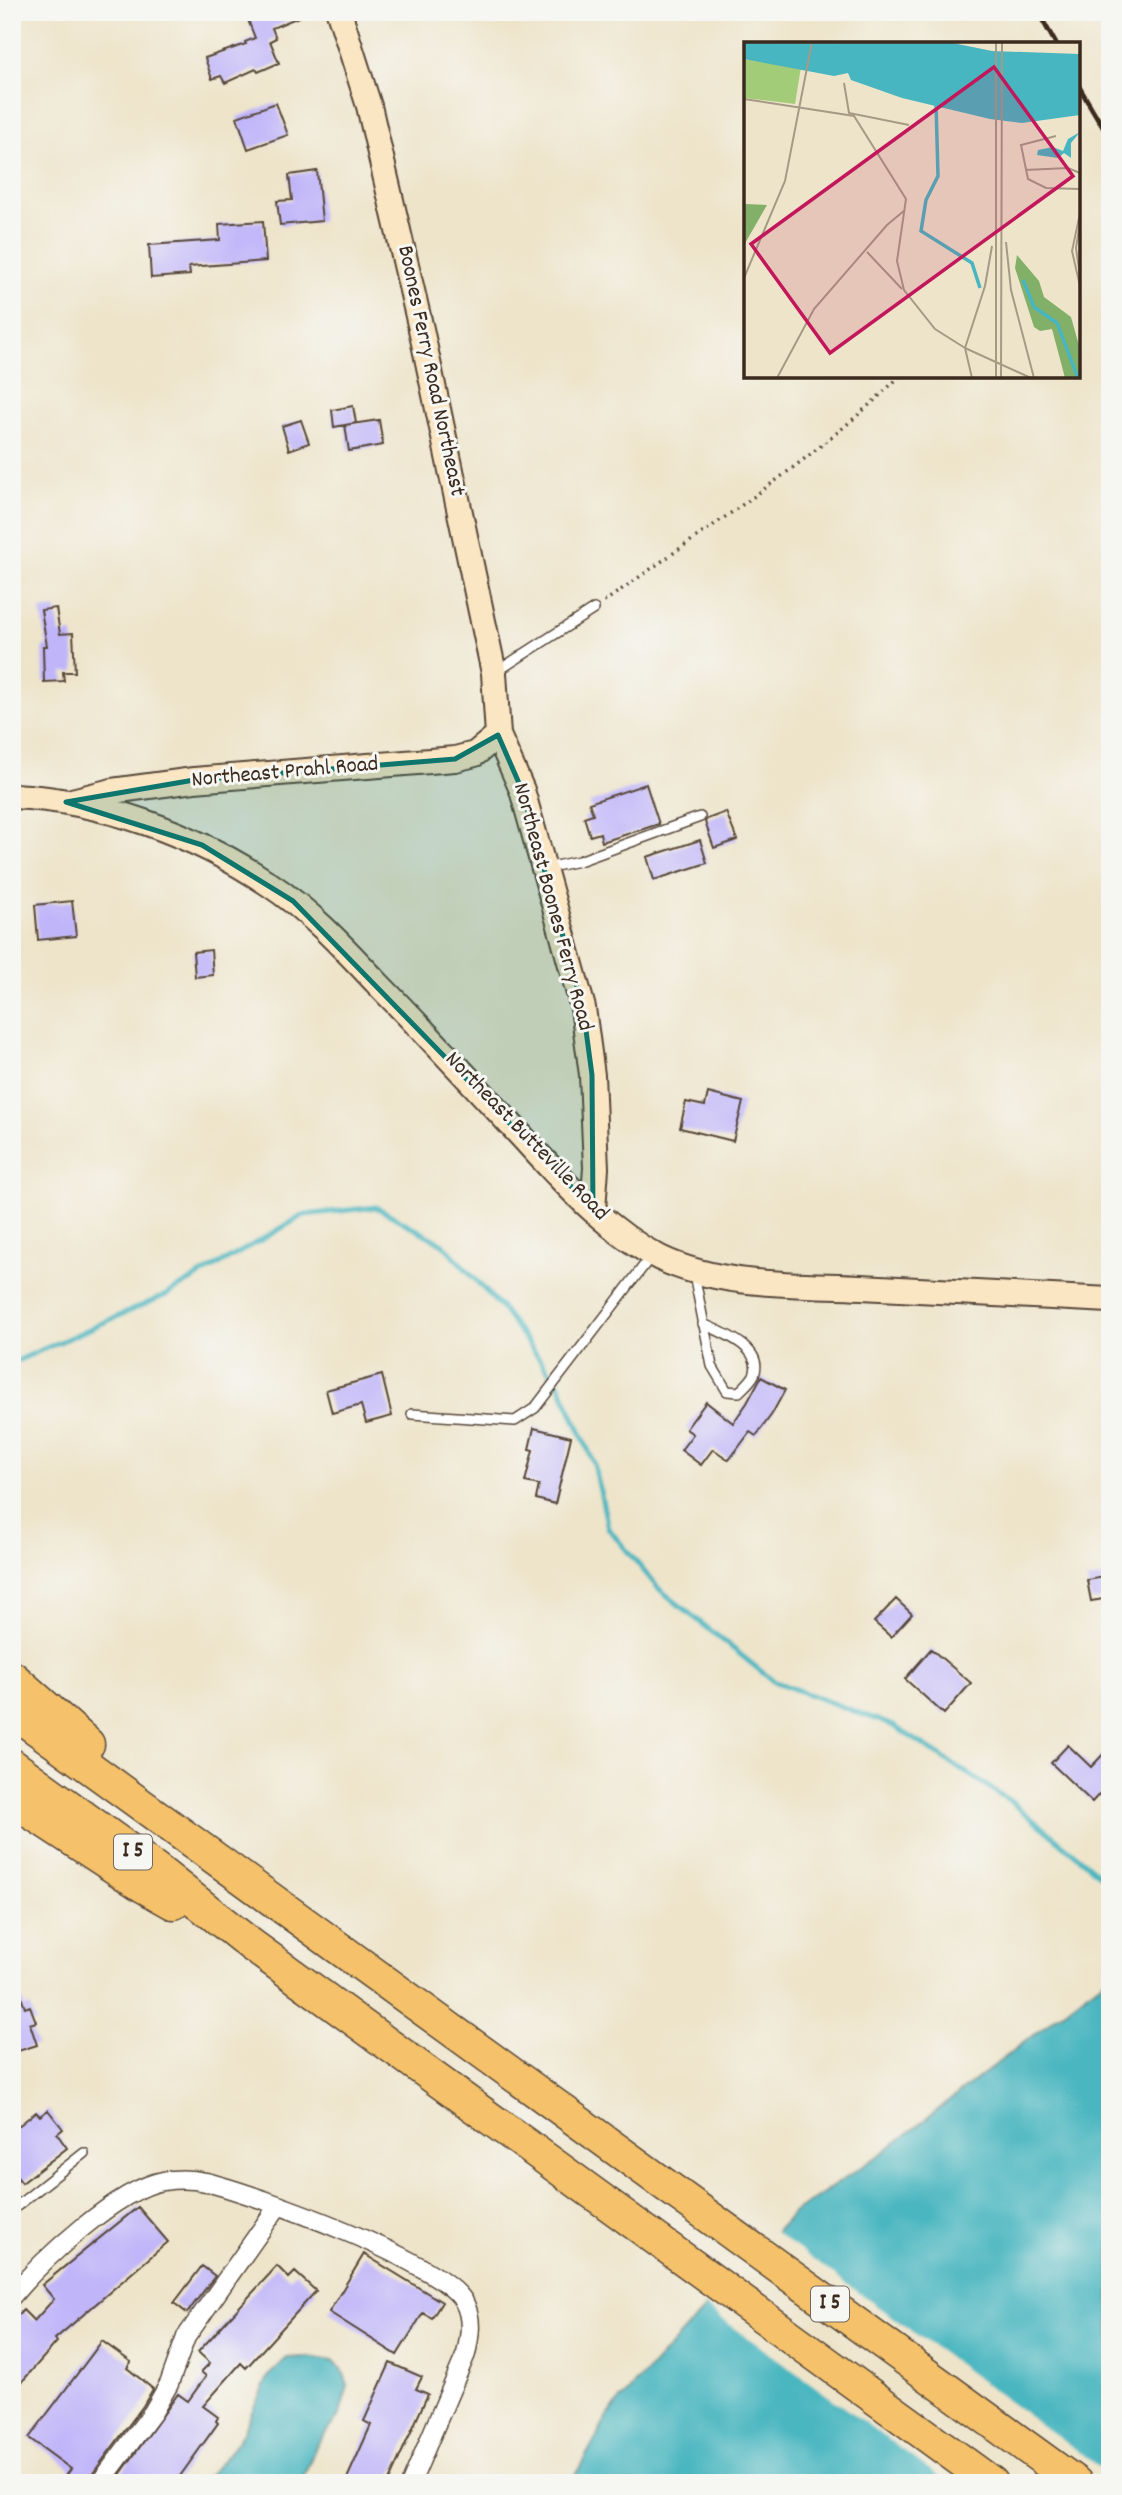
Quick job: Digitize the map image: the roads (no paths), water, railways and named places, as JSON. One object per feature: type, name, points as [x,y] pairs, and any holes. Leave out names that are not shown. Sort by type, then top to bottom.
[{"type":"highway","name":"I 5","points":[[12,1677],[218,1859]]},
{"type":"highway","name":"I 5","points":[[12,1711],[1076,2483]]},
{"type":"highway","name":"I 5","points":[[12,1765],[157,1870],[250,1944],[992,2483]]},
{"type":"highway","name":"I 5","points":[[12,1800],[143,1886],[250,1944]]},
{"type":"street","name":"Boones Ferry Road Northeast","points":[[339,12],[369,106],[396,216],[494,673],[498,735]]},
{"type":"street","name":"Northeast Prahl Road","points":[[66,802],[112,791],[194,780],[455,759],[475,754],[498,735]]},
{"type":"street","name":"Northeast Boones Ferry Road","points":[[498,735],[522,790],[580,997],[592,1075],[596,1168],[593,1209]]},
{"type":"street","name":"Northeast Butteville Road","points":[[12,796],[66,802],[142,822],[202,845],[238,864],[293,901],[341,945],[570,1188],[624,1236],[653,1253],[693,1269],[725,1277],[1110,1300]]},
{"type":"street","points":[[12,2295],[53,2255],[115,2203],[145,2185],[183,2179],[204,2182],[278,2206],[327,2223],[388,2250],[447,2284],[463,2300],[470,2319],[466,2354],[411,2483]]},
{"type":"street","points":[[100,2483],[153,2412],[169,2384],[186,2337],[278,2206]]},
{"type":"lane","points":[[494,673],[594,609]]},
{"type":"lane","points":[[544,868],[579,861],[699,817]]},
{"type":"lane","points":[[412,1414],[515,1421],[535,1408],[653,1253]]},
{"type":"lane","points":[[693,1269],[703,1324],[712,1366],[727,1391],[739,1392],[753,1376],[755,1367],[752,1356],[742,1342],[703,1324]]},
{"type":"lane","points":[[12,2210],[84,2153]]},
{"type":"water","points":[[1110,1975],[1110,2483],[571,2483],[611,2411],[792,2214],[884,2152]]},
{"type":"water","points":[[308,2357],[333,2361],[342,2369],[348,2385],[340,2414],[316,2446],[301,2483],[201,2483],[227,2455],[243,2432],[269,2375],[287,2358]]},
{"type":"waterway","points":[[12,1363],[166,1295],[304,1215],[376,1207],[443,1244],[503,1310],[560,1386],[594,1463],[608,1528],[658,1588],[773,1681],[894,1726],[1010,1801],[1110,1883]]},
{"type":"railway","points":[[1038,12],[1055,42]]},
{"type":"railway","points":[[1080,88],[1110,139]]}]
